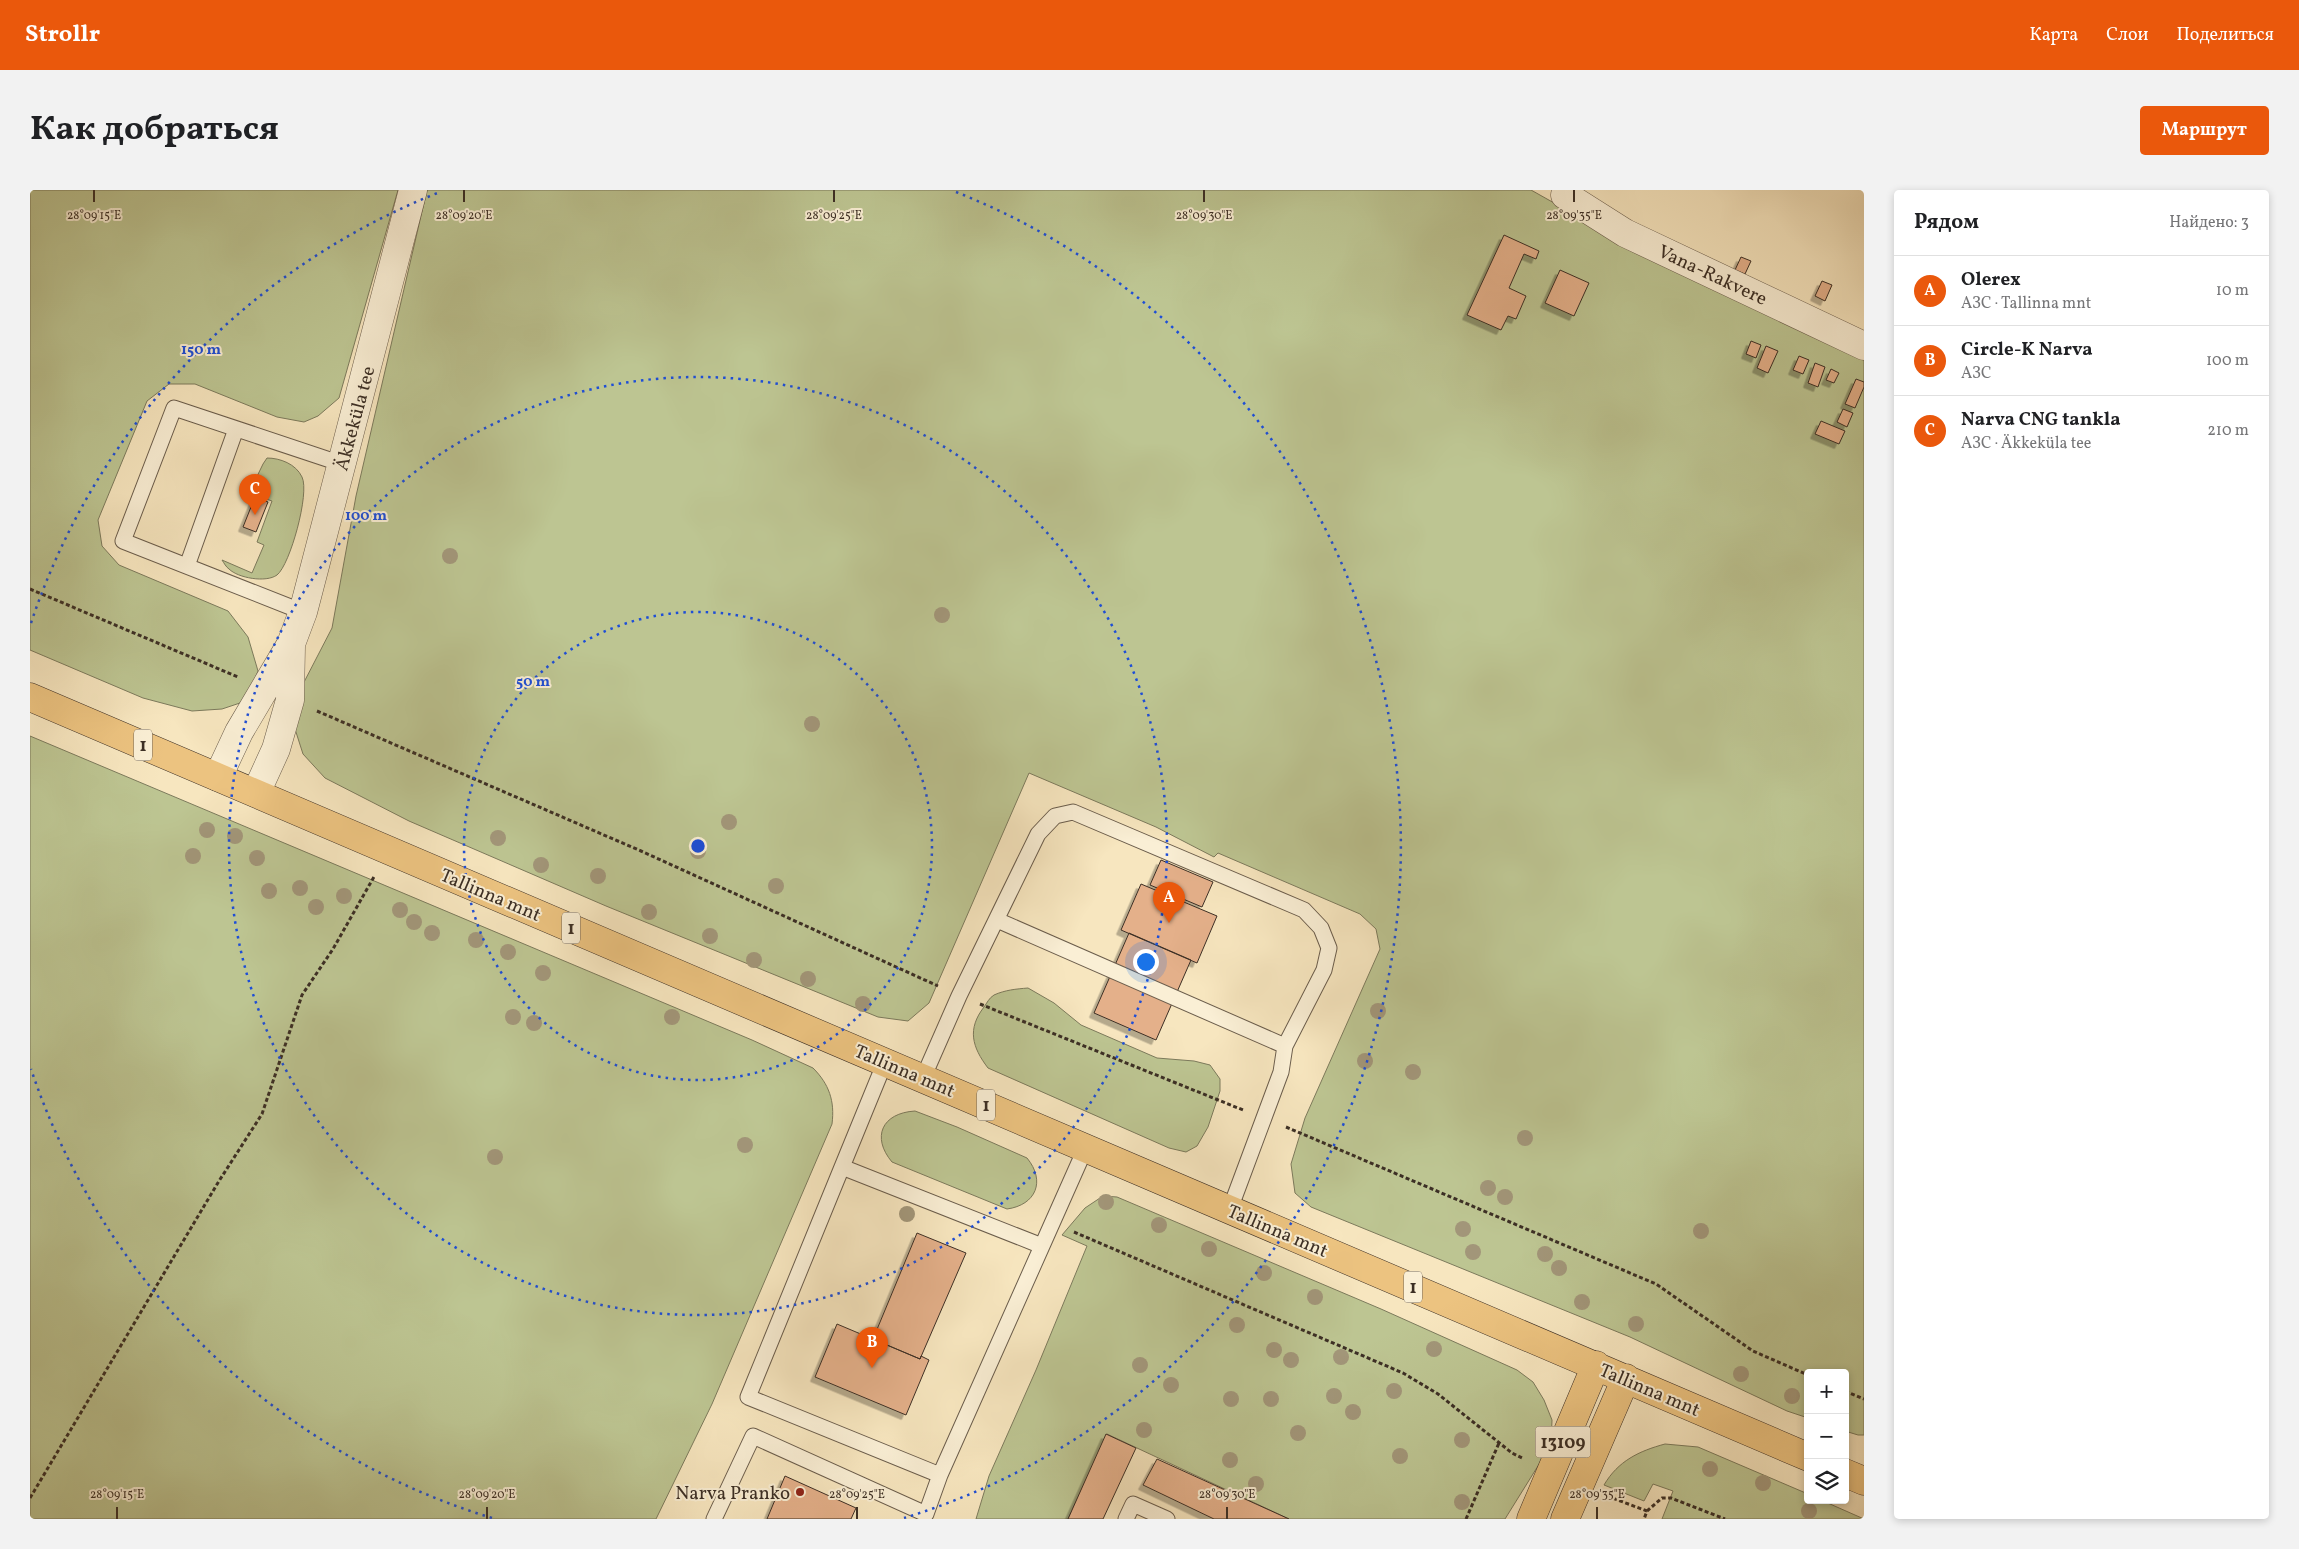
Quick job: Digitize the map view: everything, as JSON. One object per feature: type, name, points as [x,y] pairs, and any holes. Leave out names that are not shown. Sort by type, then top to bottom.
[{"type":"highway","name":"Tallinna mnt","points":[[30,697],[1804,1455]]},
{"type":"highway","name":"13109","points":[[1531,1519],[1596,1365]]},
{"type":"highway","name":"13109","points":[[1565,1519],[1626,1378]]},
{"type":"highway","points":[[1849,1475],[1864,1481]]},
{"type":"street","name":"Äkkeküla tee","points":[[218,777],[239,732],[291,644],[303,612],[413,190]]},
{"type":"street","name":"Vana-Rakvere","points":[[1565,196],[1625,233],[1864,346]]},
{"type":"street","name":"Äkkeküla tee","points":[[256,793],[276,749],[290,700],[291,644]]},
{"type":"lane","points":[[303,612],[123,541],[174,408],[342,464]]},
{"type":"lane","points":[[186,566],[236,429]]},
{"type":"lane","points":[[923,1078],[959,996],[998,920],[1038,834],[1055,816],[1073,812],[1304,910],[1321,928],[1329,948],[1324,970],[1285,1046],[1281,1072],[1230,1209]]},
{"type":"lane","points":[[998,920],[1285,1046]]},
{"type":"lane","points":[[885,1062],[748,1397],[940,1475]]},
{"type":"lane","points":[[714,1519],[753,1436],[924,1516],[940,1475],[1086,1148]]},
{"type":"lane","points":[[842,1167],[1042,1246]]},
{"type":"lane","points":[[1126,1519],[1133,1504],[1167,1519]]},
{"type":"path","points":[[30,589],[265,689]]},
{"type":"path","points":[[290,700],[641,851],[959,996],[1265,1118],[1656,1284],[1753,1351],[1804,1373]]},
{"type":"path","points":[[30,1498],[219,1181],[262,1114],[302,994],[333,949],[390,850]]},
{"type":"path","points":[[1053,1223],[1403,1373],[1438,1394],[1512,1453],[1550,1472]]},
{"type":"path","points":[[1849,1393],[1864,1399]]},
{"type":"path","points":[[1466,1519],[1499,1443]]},
{"type":"path","points":[[1581,1484],[1647,1510]]},
{"type":"path","points":[[1644,1519],[1647,1510],[1662,1498],[1671,1498],[1725,1519]]},
{"type":"green space","points":[[30,190],[398,190],[339,398],[318,416],[304,422],[277,417],[195,384],[169,384],[147,401],[98,520],[102,546],[119,565],[228,611],[248,637],[258,671],[246,701],[222,709],[192,711],[143,698],[30,650]]},
{"type":"green space","points":[[427,190],[1531,190],[1677,272],[1864,356],[1864,1435],[1849,1432],[1849,1369],[1804,1369],[1804,1417],[1787,1411],[1630,1337],[1311,1207],[1295,1193],[1291,1164],[1305,1118],[1380,949],[1376,929],[1360,914],[1218,853],[1214,857],[1156,827],[1029,773],[929,1003],[908,1021],[878,1017],[606,906],[409,821],[325,778],[303,754],[295,729],[302,686],[332,628],[356,496]]},
{"type":"green space","points":[[267,458],[277,459],[292,465],[302,477],[304,485],[301,512],[288,558],[277,575],[266,579],[259,579],[245,577],[233,572],[222,560],[252,573],[264,545],[257,542],[272,501],[249,493]]},
{"type":"green space","points":[[30,736],[752,1040],[813,1068],[819,1074],[832,1100],[832,1124],[712,1404],[656,1519],[30,1519]]},
{"type":"green space","points":[[1028,988],[1054,1003],[1081,1025],[1157,1058],[1194,1061],[1210,1065],[1220,1079],[1220,1091],[1208,1127],[1197,1146],[1186,1152],[1169,1148],[988,1068],[975,1045],[974,1030],[979,1015],[989,999],[994,995],[1015,989]]},
{"type":"green space","points":[[915,1111],[1027,1158],[1033,1167],[1037,1183],[1031,1197],[1017,1207],[1007,1209],[892,1162],[882,1144],[881,1135],[883,1128],[895,1116]]},
{"type":"green space","points":[[1103,1196],[1117,1197],[1381,1309],[1517,1370],[1533,1382],[1544,1400],[1552,1420],[1551,1445],[1505,1519],[1289,1519],[1107,1434],[1068,1519],[976,1519],[989,1476],[1036,1370],[1087,1246],[1062,1235],[1085,1208]]},
{"type":"green space","points":[[1665,1444],[1698,1447],[1804,1492],[1804,1504],[1830,1504],[1864,1519],[1662,1519],[1673,1491],[1653,1484],[1644,1501],[1604,1485],[1623,1463],[1646,1450]]},
{"type":"building","points":[[1504,235],[1539,251],[1536,259],[1524,254],[1509,288],[1526,296],[1516,319],[1508,316],[1501,330],[1467,315]]},
{"type":"building","points":[[1741,257],[1751,261],[1745,274],[1735,270]]},
{"type":"building","points":[[1560,270],[1589,283],[1574,316],[1545,303]]},
{"type":"building","points":[[1822,281],[1832,285],[1825,301],[1815,296]]},
{"type":"building","points":[[1751,341],[1761,345],[1756,358],[1746,354]]},
{"type":"building","points":[[1766,346],[1778,351],[1768,373],[1757,368]]},
{"type":"building","points":[[1799,356],[1809,360],[1803,374],[1793,370]]},
{"type":"building","points":[[1815,363],[1825,367],[1818,387],[1808,383]]},
{"type":"building","points":[[1831,369],[1839,373],[1834,383],[1826,380]]},
{"type":"building","points":[[1856,379],[1864,382],[1864,387],[1855,408],[1845,404]]},
{"type":"building","points":[[1843,409],[1853,413],[1847,427],[1837,422]]},
{"type":"building","points":[[1821,421],[1845,431],[1839,444],[1815,434]]},
{"type":"building","points":[[255,497],[268,502],[256,532],[243,527]]},
{"type":"building","points":[[1161,860],[1213,882],[1202,907],[1150,885]]},
{"type":"building","points":[[1141,884],[1217,916],[1197,963],[1121,930]]},
{"type":"building","points":[[1129,933],[1191,960],[1156,1040],[1094,1013]]},
{"type":"building","points":[[917,1233],[966,1253],[920,1359],[873,1339]]},
{"type":"building","points":[[837,1324],[920,1359],[921,1356],[929,1360],[906,1415],[815,1377]]},
{"type":"building","points":[[1106,1434],[1136,1448],[1103,1519],[1068,1519]]},
{"type":"building","points":[[1157,1459],[1289,1519],[1214,1519],[1143,1485]]},
{"type":"building","name":"Narva Pranko","points":[[785,1476],[856,1508],[851,1519],[767,1519]]},
{"type":"place","name":"Narva CNG tankla","points":[[255,515]]},
{"type":"place","name":"Olerex","points":[[1169,923]]},
{"type":"place","name":"Circle-K Narva","points":[[872,1368]]},
{"type":"place","name":"Narva Pranko","points":[[800,1492]]}]
